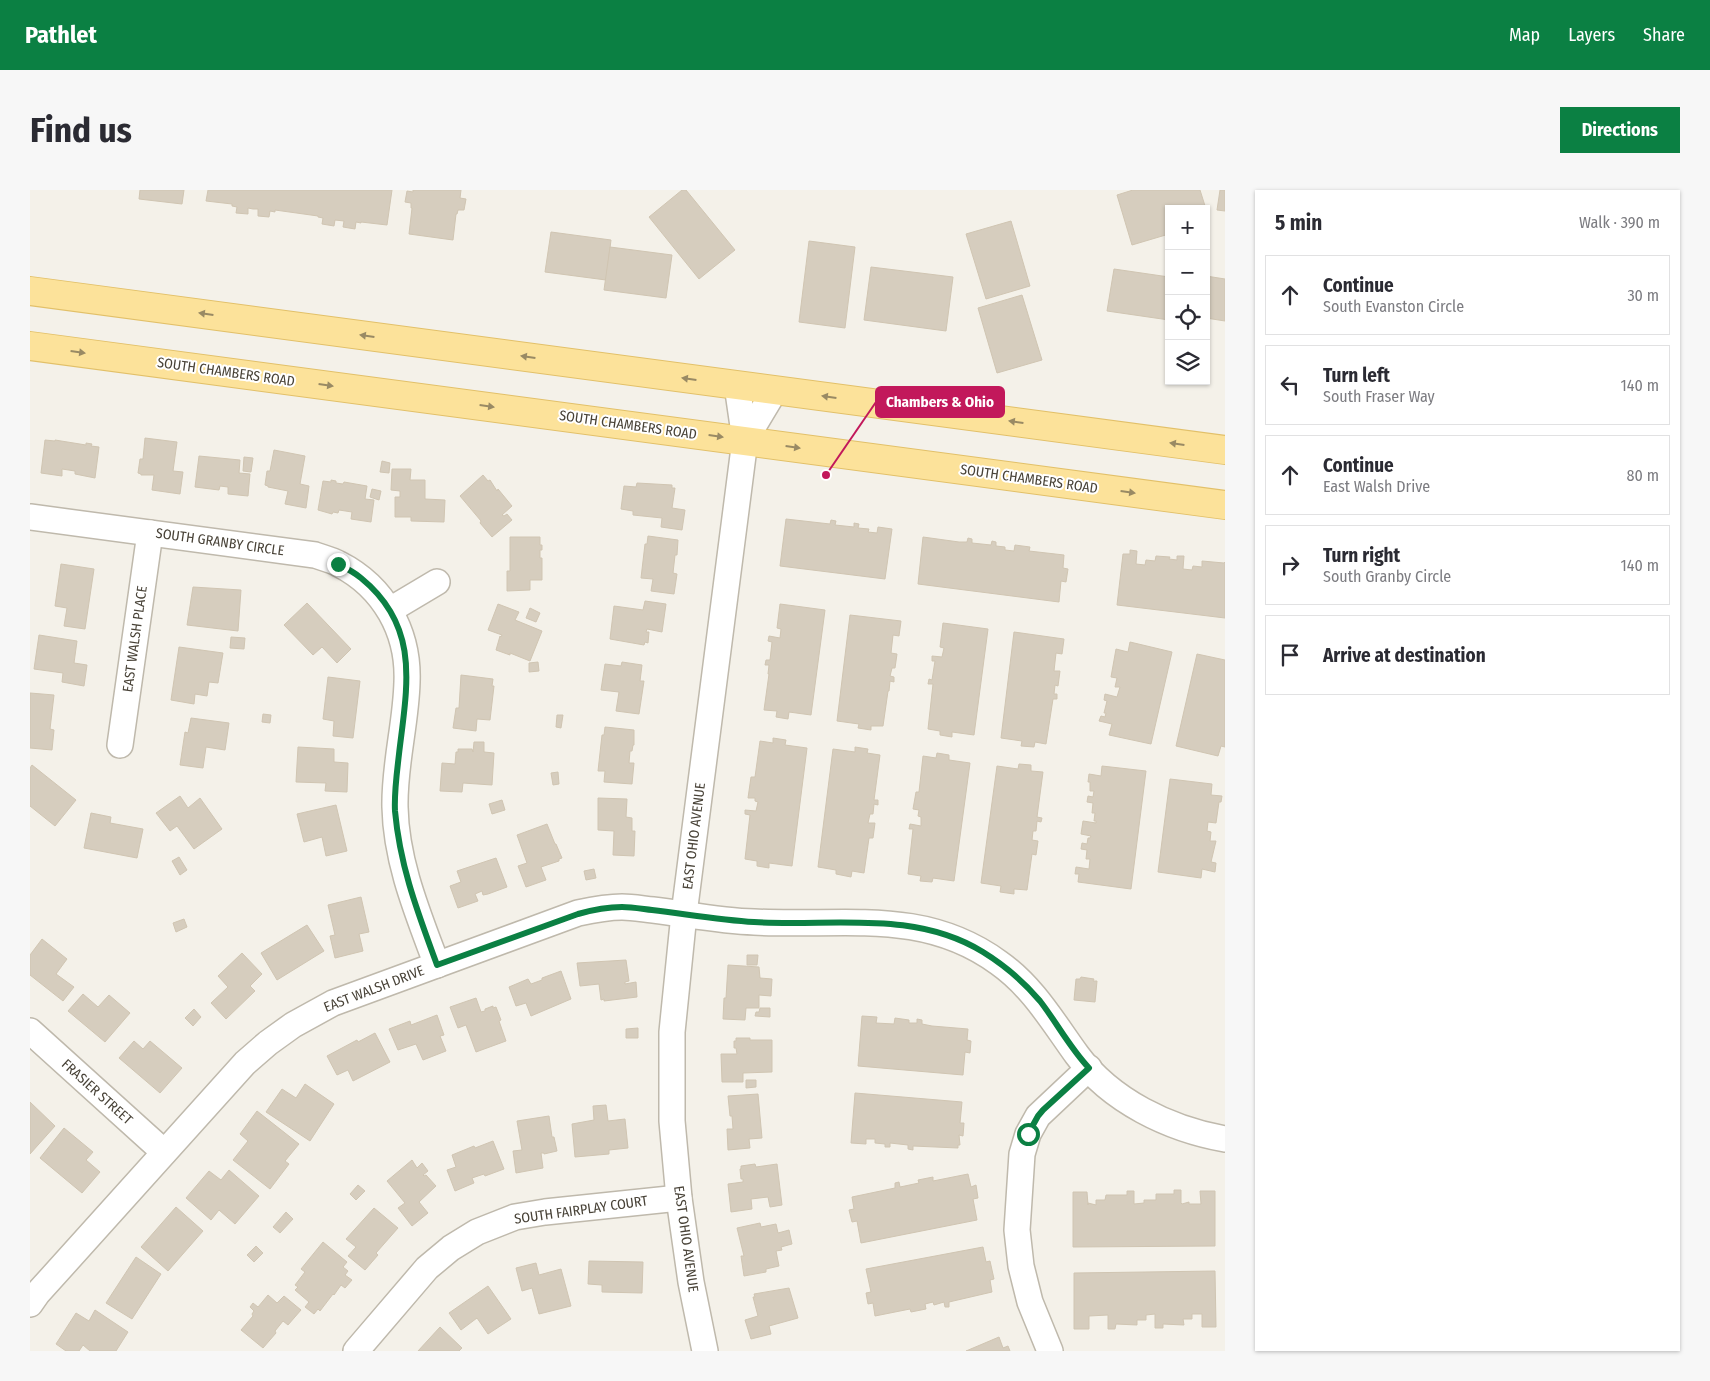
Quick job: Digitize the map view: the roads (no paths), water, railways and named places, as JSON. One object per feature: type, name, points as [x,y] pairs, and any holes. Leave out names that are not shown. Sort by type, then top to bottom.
[{"type":"main road","points":[[30,291],[1225,450]]},
{"type":"main road","name":"SOUTH CHAMBERS ROAD","points":[[30,346],[1225,505]]},
{"type":"street","name":"EAST OHIO AVENUE","points":[[706,1351],[691,1282],[679,1198],[672,1121],[672,1032],[684,914],[745,440],[738,385]]},
{"type":"street","name":"EAST OHIO AVENUE","points":[[745,440],[775,390]]},
{"type":"street","name":"SOUTH GRANBY CIRCLE","points":[[30,517],[314,555],[338,564],[360,577],[379,594],[390,610],[401,633],[407,658],[407,683],[395,809],[400,854],[413,899],[437,965]]},
{"type":"street","name":"EAST WALSH PLACE","points":[[120,745],[150,533]]},
{"type":"street","points":[[390,610],[437,582]]},
{"type":"street","name":"EAST WALSH DRIVE","points":[[30,1304],[245,1063],[293,1025],[333,1003],[578,914],[600,908],[623,907],[754,922],[885,922],[919,927],[950,936],[981,951],[1000,963],[1020,980],[1040,1001],[1078,1057],[1104,1083],[1133,1105],[1165,1122],[1188,1131],[1225,1139]]},
{"type":"street","name":"FRASIER STREET","points":[[30,1031],[164,1152]]},
{"type":"street","points":[[1050,1351],[1030,1302],[1021,1266],[1018,1230],[1022,1154],[1028,1134],[1038,1116],[1089,1068]]},
{"type":"street","name":"SOUTH FAIRPLAY COURT","points":[[356,1351],[427,1268],[451,1248],[477,1232],[515,1217],[545,1212],[679,1198]]},
{"type":"place","name":"Chambers & Ohio","points":[[826,475]]}]
